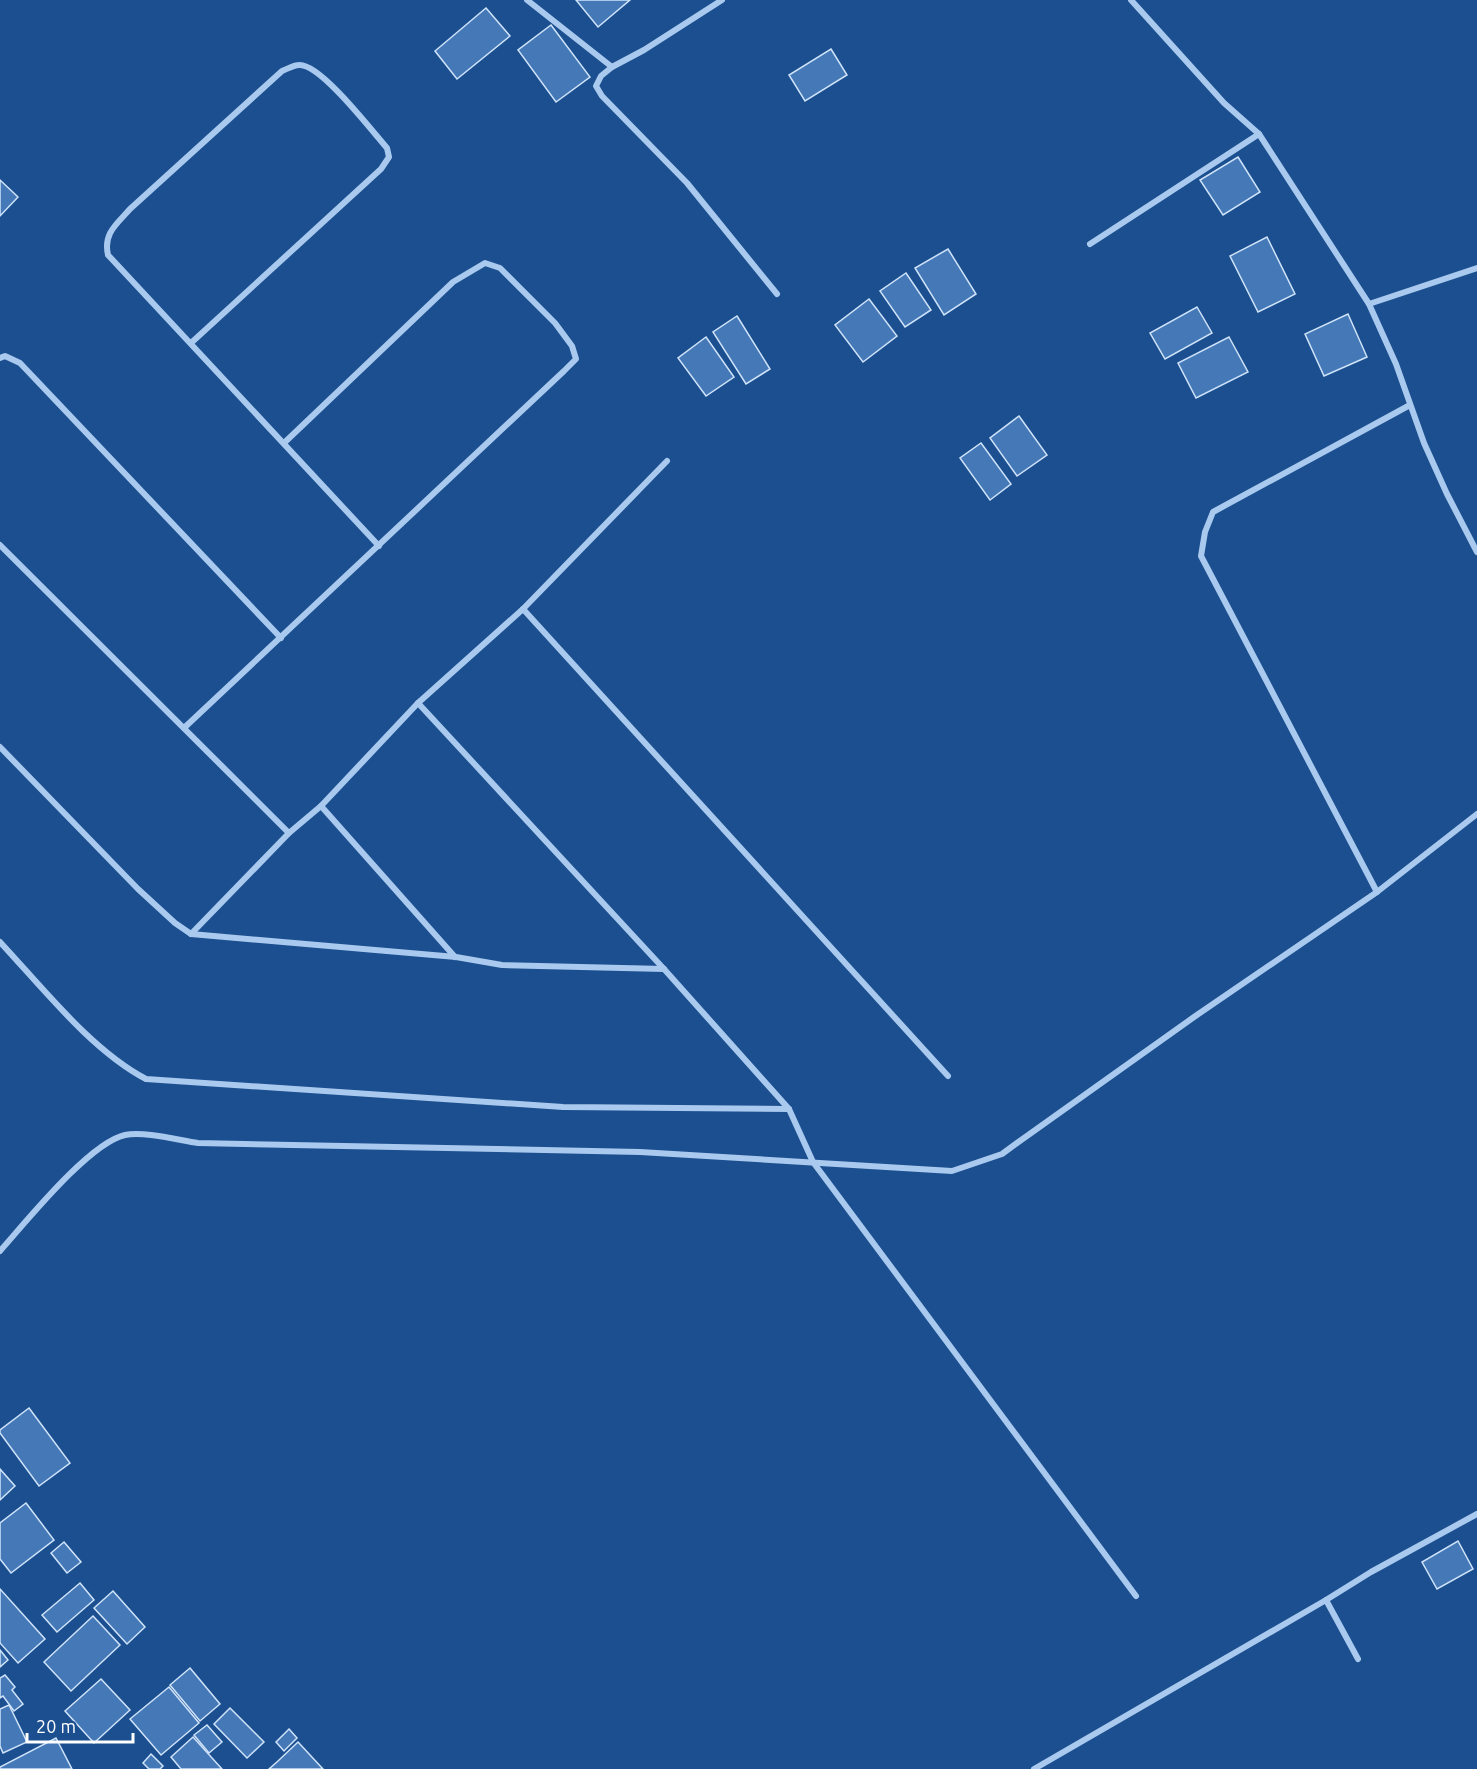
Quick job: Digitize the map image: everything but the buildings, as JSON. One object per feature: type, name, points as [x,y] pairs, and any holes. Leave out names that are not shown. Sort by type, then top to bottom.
[{"type":"street","points":[[527,0],[612,67]]},
{"type":"street","points":[[722,0],[644,50],[612,67],[601,76],[596,86],[602,96],[687,183],[777,294]]},
{"type":"street","points":[[1131,0],[1224,103],[1259,134],[1369,304],[1396,364],[1410,405],[1447,494],[1477,552]]},
{"type":"street","points":[[191,343],[381,169],[389,157],[387,148],[324,75],[308,67],[300,64],[282,71],[130,209],[110,231],[106,245],[108,255],[379,546]]},
{"type":"street","points":[[1090,244],[1259,134]]},
{"type":"street","points":[[184,728],[576,359],[572,346],[555,323],[500,268],[485,263],[453,282],[284,442]]},
{"type":"street","points":[[1369,304],[1477,268]]},
{"type":"street","points":[[0,357],[5,356],[20,363],[281,638]]},
{"type":"street","points":[[1377,892],[1201,556],[1205,532],[1213,512],[1410,405]]},
{"type":"street","points":[[191,934],[289,833],[321,806],[418,704],[524,609],[667,461]]},
{"type":"street","points":[[0,545],[289,833]]},
{"type":"street","points":[[524,609],[948,1076]]},
{"type":"street","points":[[418,704],[664,969],[789,1109],[813,1162],[1136,1596]]},
{"type":"street","points":[[0,747],[138,889],[175,924],[191,934],[456,957],[502,965],[664,969]]},
{"type":"street","points":[[321,806],[456,957]]},
{"type":"street","points":[[0,1251],[97,1150],[124,1135],[154,1135],[198,1143],[640,1152],[952,1171],[1002,1154],[1194,1017],[1377,892],[1477,814]]},
{"type":"street","points":[[0,942],[88,1036],[127,1069],[146,1079],[563,1107],[789,1109]]},
{"type":"street","points":[[1034,1769],[1371,1572],[1477,1514]]},
{"type":"street","points":[[1326,1600],[1358,1659]]}]
